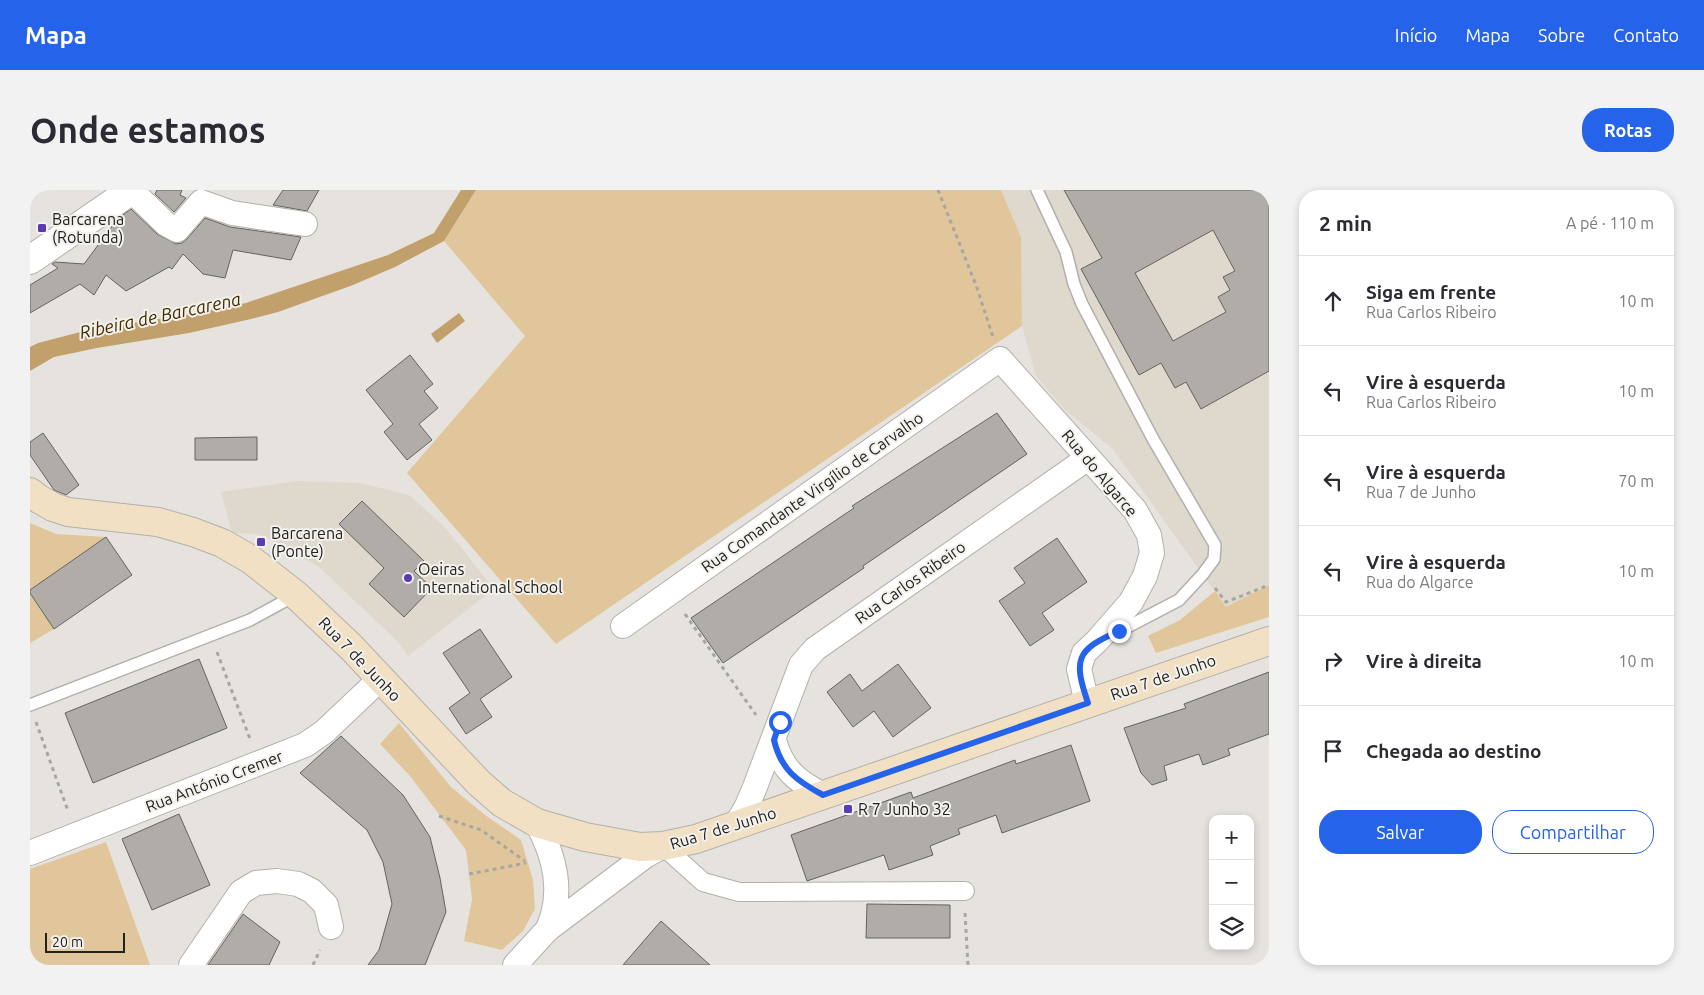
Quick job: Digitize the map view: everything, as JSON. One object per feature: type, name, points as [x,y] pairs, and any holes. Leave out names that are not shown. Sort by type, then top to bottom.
[{"type":"main road","name":"Rua 7 de Junho","points":[[30,492],[53,507],[68,512],[158,522],[193,532],[222,543],[250,559],[296,595],[351,647],[479,783],[502,803],[537,823],[585,838],[640,847],[663,846],[696,839],[736,826],[1269,641]]},
{"type":"street","points":[[30,260],[131,190],[166,224],[177,230],[208,196],[232,213],[305,224]]},
{"type":"street","name":"Rua do Algarce","points":[[1000,359],[1135,510],[1149,535],[1152,553],[1144,576],[1131,602],[1084,653],[1079,669],[1088,703]]},
{"type":"street","name":"Rua Comandante Virgílio de Carvalho","points":[[624,626],[1000,359]]},
{"type":"street","name":"Rua Carlos Ribeiro","points":[[736,826],[747,806],[774,740],[801,665],[815,649],[1088,458]]},
{"type":"street","name":"Rua António Cremer","points":[[30,852],[305,745],[318,736],[380,679]]},
{"type":"street","points":[[774,740],[782,762],[791,774],[823,795]]},
{"type":"street","points":[[537,823],[546,841],[555,872],[555,914],[548,930]]},
{"type":"street","points":[[514,965],[548,930],[645,856],[663,846],[703,882],[739,892],[798,890],[965,891]]},
{"type":"street","points":[[191,965],[241,892],[256,883],[277,881],[298,884],[312,891],[326,905],[331,926]]},
{"type":"lane","points":[[1037,190],[1066,252],[1074,284],[1082,304],[1153,439],[1215,545],[1214,559],[1179,600],[1097,641]]},
{"type":"lane","points":[[30,705],[250,620],[296,595]]},
{"type":"path","points":[[938,190],[976,285],[1000,359]]},
{"type":"path","points":[[1203,574],[1226,602],[1269,584]]},
{"type":"path","points":[[670,593],[774,740]]},
{"type":"path","points":[[210,635],[259,763]]},
{"type":"path","points":[[30,705],[76,835]]},
{"type":"path","points":[[439,816],[481,830],[528,863],[469,874]]},
{"type":"path","points":[[965,891],[968,965]]},
{"type":"shaded area","points":[[461,190],[476,190],[444,241],[395,267],[353,285],[278,312],[251,319],[189,333],[54,357],[30,371],[30,347],[38,343],[92,329],[185,315],[246,303],[388,255],[434,233]]},
{"type":"shaded area","points":[[476,190],[1001,190],[1021,237],[1022,326],[556,644],[407,473],[525,336],[444,241]]},
{"type":"shaded area","points":[[1001,190],[1269,190],[1269,585],[1226,607],[1113,449],[1065,410],[1036,376],[1022,326],[1021,237]]},
{"type":"shaded area","points":[[459,313],[465,321],[437,343],[431,334]]},
{"type":"shaded area","name":"Oeiras International School","points":[[298,481],[360,483],[409,495],[443,525],[494,589],[408,656],[397,641],[319,567],[259,534],[232,533],[221,492]]},
{"type":"shaded area","points":[[30,523],[56,534],[106,537],[30,590]]},
{"type":"shaded area","points":[[1269,585],[1269,617],[1156,653],[1148,636],[1180,620],[1215,591],[1226,607]]},
{"type":"shaded area","points":[[30,593],[54,629],[30,643]]},
{"type":"shaded area","points":[[399,723],[451,787],[485,815],[521,840],[533,880],[535,909],[523,931],[502,950],[464,941],[472,899],[466,850],[410,776],[380,744]]},
{"type":"shaded area","points":[[106,842],[150,965],[30,965],[30,869]]},
{"type":"building","points":[[157,190],[182,190],[180,195],[186,198],[174,212],[155,194]]},
{"type":"building","points":[[283,190],[319,190],[307,211],[273,205]]},
{"type":"building","points":[[1064,190],[1269,190],[1269,371],[1201,409],[1186,382],[1175,388],[1161,363],[1139,375],[1081,269],[1102,258]],"holes":[[[1213,230],[1235,271],[1223,277],[1230,290],[1218,297],[1226,312],[1173,341],[1135,273]]]},
{"type":"building","points":[[131,209],[157,234],[176,244],[182,243],[187,239],[205,218],[230,227],[301,237],[291,260],[233,250],[225,278],[203,274],[183,254],[172,269],[169,267],[126,291],[106,275],[94,295],[80,284],[30,313],[30,285],[58,268],[52,264],[55,262],[84,264],[113,225]]},
{"type":"building","points":[[410,355],[433,384],[424,391],[438,408],[419,424],[432,440],[407,460],[384,432],[393,424],[366,390]]},
{"type":"building","points":[[997,413],[1027,454],[863,566],[864,568],[723,663],[691,618],[854,508],[852,506]]},
{"type":"building","points":[[43,433],[79,485],[66,495],[54,490],[30,455],[30,442]]},
{"type":"building","points":[[257,437],[257,460],[195,460],[195,438]]},
{"type":"building","points":[[362,501],[424,561],[414,571],[432,588],[404,617],[369,584],[384,568],[339,524]]},
{"type":"building","points":[[106,537],[132,575],[54,629],[30,593],[30,590]]},
{"type":"building","points":[[1057,538],[1087,582],[1042,613],[1054,630],[1030,646],[999,601],[1025,583],[1014,568]]},
{"type":"building","points":[[480,629],[512,677],[480,699],[492,717],[466,734],[449,708],[470,693],[443,653]]},
{"type":"building","points":[[199,659],[227,728],[93,783],[65,713]]},
{"type":"building","points":[[898,664],[931,708],[893,737],[874,711],[853,727],[827,692],[850,674],[862,691]]},
{"type":"building","points":[[1269,672],[1269,734],[1228,749],[1230,755],[1203,765],[1199,754],[1164,766],[1167,780],[1152,785],[1141,773],[1124,728],[1186,708],[1184,704]]},
{"type":"building","points":[[341,736],[403,795],[430,837],[446,912],[425,965],[368,965],[379,950],[392,904],[383,862],[367,830],[300,773]]},
{"type":"building","points":[[1071,745],[1090,801],[1002,833],[996,815],[958,829],[960,834],[930,846],[933,855],[889,870],[884,855],[807,881],[791,835],[911,792],[913,798],[1015,760],[1016,764]]},
{"type":"building","points":[[179,814],[210,885],[152,910],[122,839]]},
{"type":"building","points":[[867,904],[950,905],[950,938],[866,938]]},
{"type":"building","points":[[243,914],[280,942],[269,965],[208,965]]},
{"type":"building","points":[[661,921],[710,965],[623,965]]},
{"type":"place","name":"Barcarena (Rotunda)","points":[[42,228]]},
{"type":"place","name":"Barcarena (Ponte)","points":[[261,542]]},
{"type":"place","name":"Oeiras International School","points":[[408,578]]},
{"type":"place","name":"R 7 Junho 32","points":[[848,809]]},
{"type":"route","points":[[780,722],[774,740],[777,753],[782,762],[791,774],[823,795],[1088,703],[1079,669],[1084,653],[1097,641],[1119,631]]},
{"type":"water label","name":"Ribeira de Barcarena","points":[[160,315]]}]
